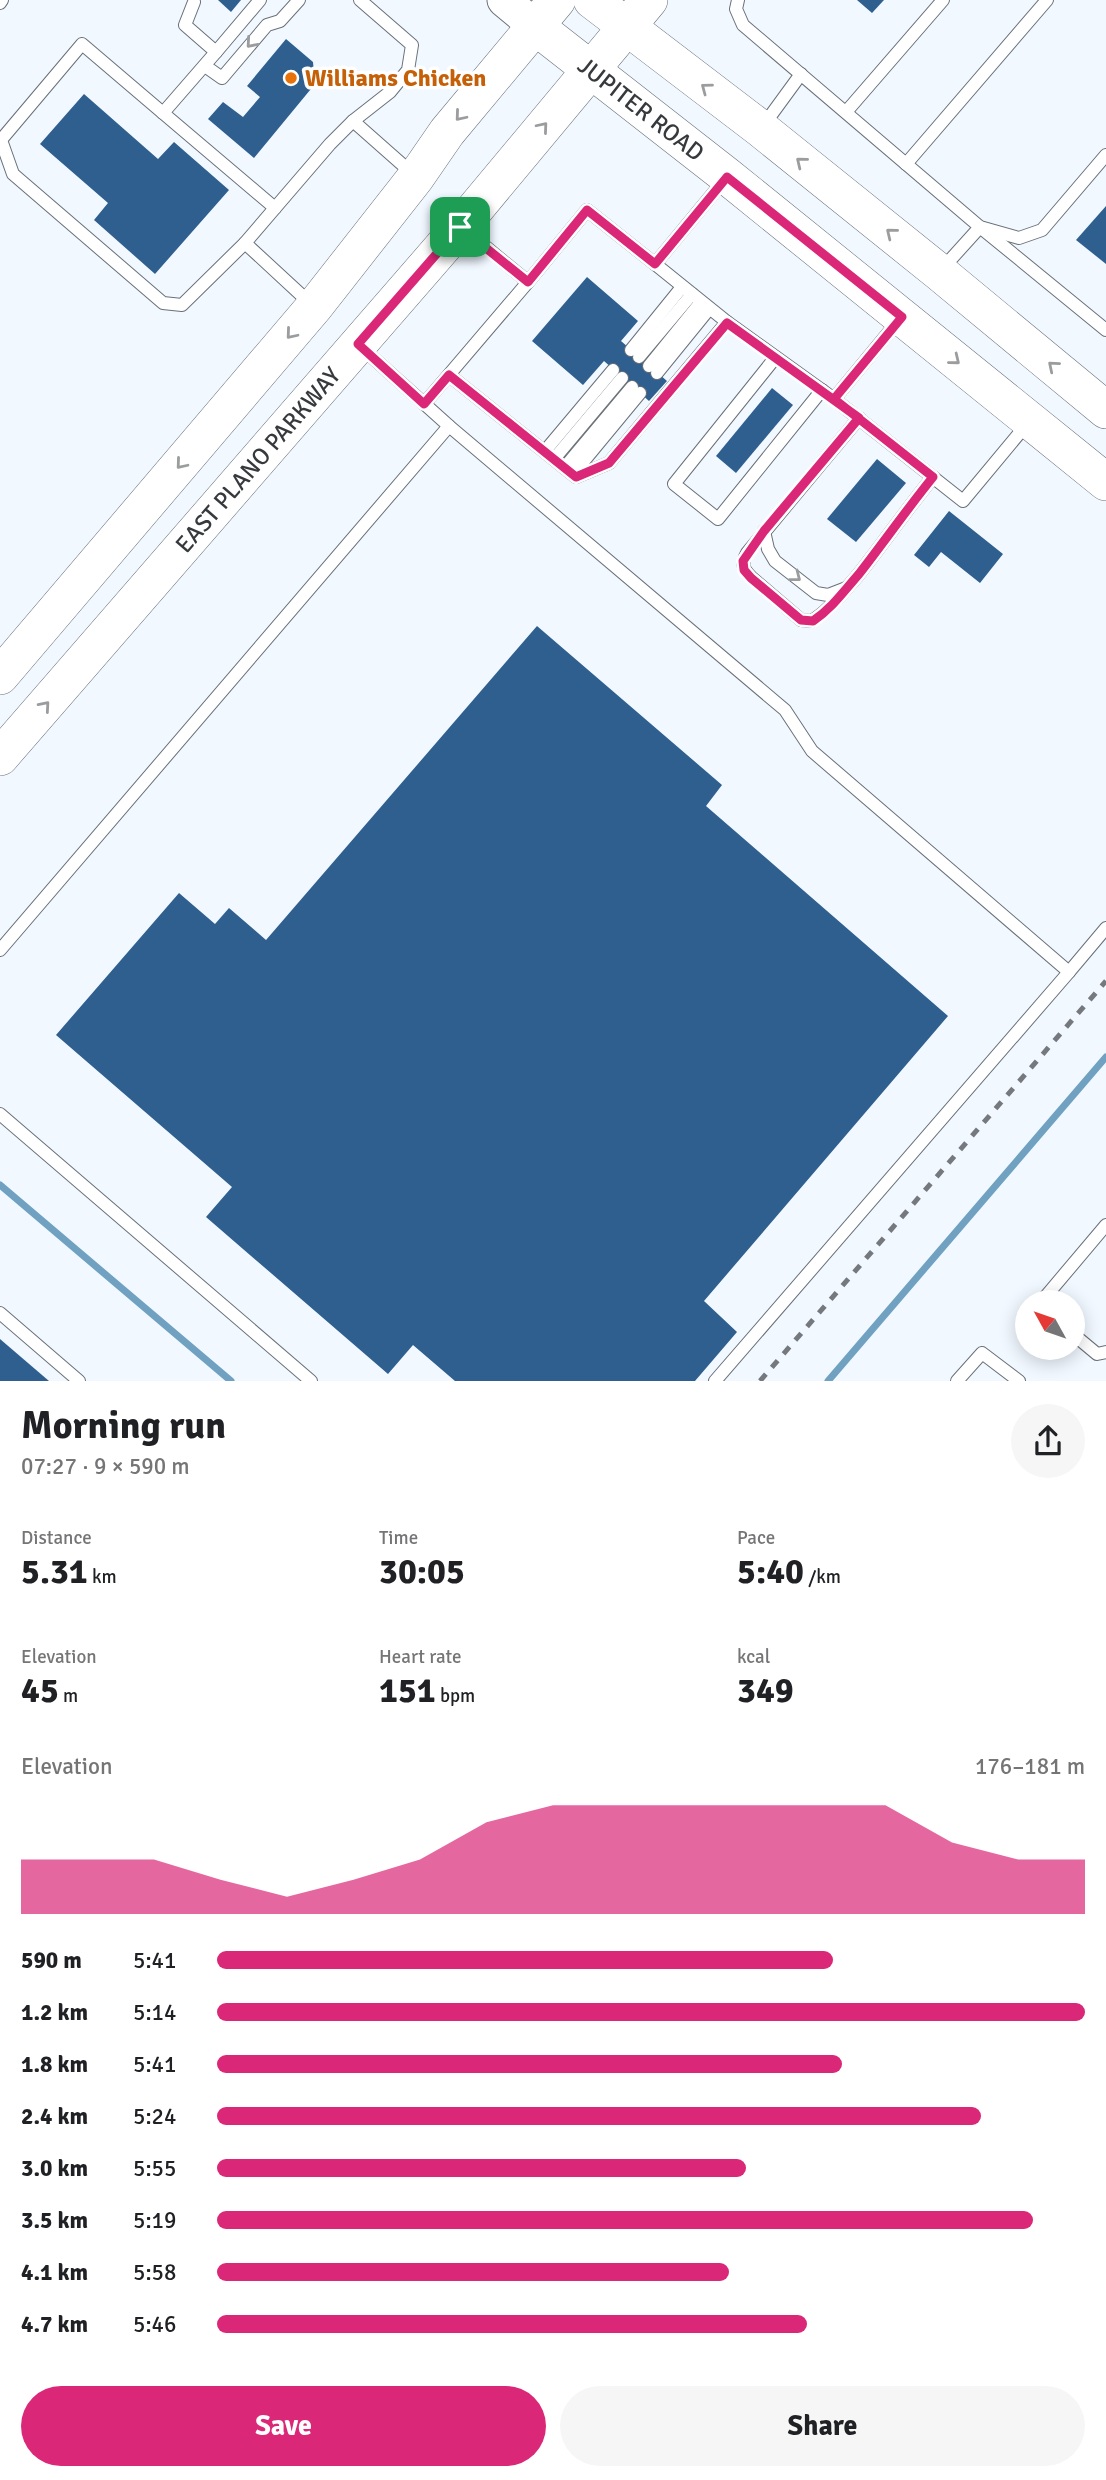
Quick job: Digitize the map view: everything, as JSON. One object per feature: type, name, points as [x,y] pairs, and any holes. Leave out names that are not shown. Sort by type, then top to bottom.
[{"type":"main road","name":"JUPITER ROAD","points":[[504,0],[546,13],[590,70],[1106,482]]},
{"type":"main road","points":[[592,0],[761,129],[1106,410]]},
{"type":"main road","name":"EAST PLANO PARKWAY","points":[[0,757],[460,227],[649,0]]},
{"type":"main road","points":[[0,676],[314,307],[416,177],[447,132],[546,13]]},
{"type":"main road","points":[[902,317],[939,272]]},
{"type":"main road","points":[[314,307],[358,344]]},
{"type":"lane","points":[[163,114],[260,0]]},
{"type":"lane","points":[[205,66],[222,78],[267,25],[280,20],[299,0]]},
{"type":"lane","points":[[275,208],[82,44],[1,140],[13,174],[163,303],[183,305],[245,243],[330,144],[353,121],[390,92],[408,70],[412,45],[360,0]]},
{"type":"lane","points":[[738,0],[736,9],[743,24],[980,227],[1106,330]]},
{"type":"lane","points":[[846,112],[943,0]]},
{"type":"lane","points":[[906,164],[1047,0]]},
{"type":"lane","points":[[194,1],[184,25],[216,52]]},
{"type":"lane","points":[[761,129],[801,74]]},
{"type":"lane","points":[[353,121],[416,177]]},
{"type":"lane","points":[[980,227],[1019,238],[1042,230],[1106,155]]},
{"type":"lane","points":[[655,264],[727,177]]},
{"type":"lane","points":[[424,404],[587,210],[727,323],[834,399],[963,501],[1030,421]]},
{"type":"lane","points":[[460,227],[528,282]]},
{"type":"lane","points":[[939,272],[980,227]]},
{"type":"lane","points":[[245,243],[314,307]]},
{"type":"lane","points":[[696,298],[644,361],[696,298]]},
{"type":"lane","points":[[834,399],[902,317]]},
{"type":"lane","points":[[449,375],[576,477],[609,463],[727,323]]},
{"type":"lane","points":[[358,344],[449,426],[785,710],[812,751],[1069,972]]},
{"type":"lane","points":[[775,358],[674,484],[718,519],[821,390]]},
{"type":"lane","points":[[559,463],[627,382],[559,463]]},
{"type":"lane","points":[[859,418],[764,531],[743,561],[744,570],[801,620],[813,621],[823,614],[848,587],[933,477]]},
{"type":"lane","points":[[0,950],[449,426]]},
{"type":"lane","points":[[764,531],[768,549],[775,561],[816,593],[828,595],[848,587]]},
{"type":"lane","points":[[715,1381],[1106,929]]},
{"type":"lane","points":[[0,1114],[311,1381]]},
{"type":"lane","points":[[1051,1290],[1106,1225]]},
{"type":"lane","points":[[0,1313],[79,1381]]},
{"type":"lane","points":[[1085,1344],[1097,1354],[1106,1352]]},
{"type":"lane","points":[[957,1381],[982,1353],[1019,1381]]},
{"type":"building","points":[[218,0],[241,0],[231,12]]},
{"type":"building","points":[[857,0],[884,0],[872,13]]},
{"type":"building","points":[[286,39],[313,62],[315,84],[254,158],[208,119],[223,102],[243,117],[260,97],[247,86]]},
{"type":"building","points":[[84,94],[158,159],[174,142],[229,190],[155,274],[94,220],[108,203],[40,144]]},
{"type":"building","points":[[1106,206],[1106,264],[1076,240]]},
{"type":"building","points":[[587,277],[638,321],[621,341],[667,381],[649,401],[604,361],[583,385],[532,341]]},
{"type":"building","points":[[772,388],[793,405],[736,473],[716,456]]},
{"type":"building","points":[[877,459],[906,483],[856,542],[827,519]]},
{"type":"building","points":[[949,511],[1003,554],[980,583],[941,552],[929,567],[914,555]]},
{"type":"building","points":[[537,626],[722,785],[706,806],[948,1016],[704,1301],[737,1332],[695,1381],[455,1381],[413,1345],[388,1374],[206,1217],[232,1187],[56,1035],[179,893],[215,924],[229,908],[266,940]]},
{"type":"building","points":[[0,1339],[49,1381],[0,1381]]},
{"type":"waterway","points":[[828,1381],[1106,1057]]},
{"type":"waterway","points":[[0,1185],[231,1381]]},
{"type":"railway","points":[[760,1381],[1106,981]]},
{"type":"place","name":"Williams Chicken","points":[[291,78]]},
{"type":"route","points":[[460,227],[358,344],[424,404],[449,375],[576,477],[609,463],[727,323],[859,418],[764,531],[743,561],[744,570],[751,578],[801,620],[813,621],[832,606],[933,477],[859,418],[834,399],[902,317],[727,177],[655,264],[587,210],[528,282],[460,227]]}]
